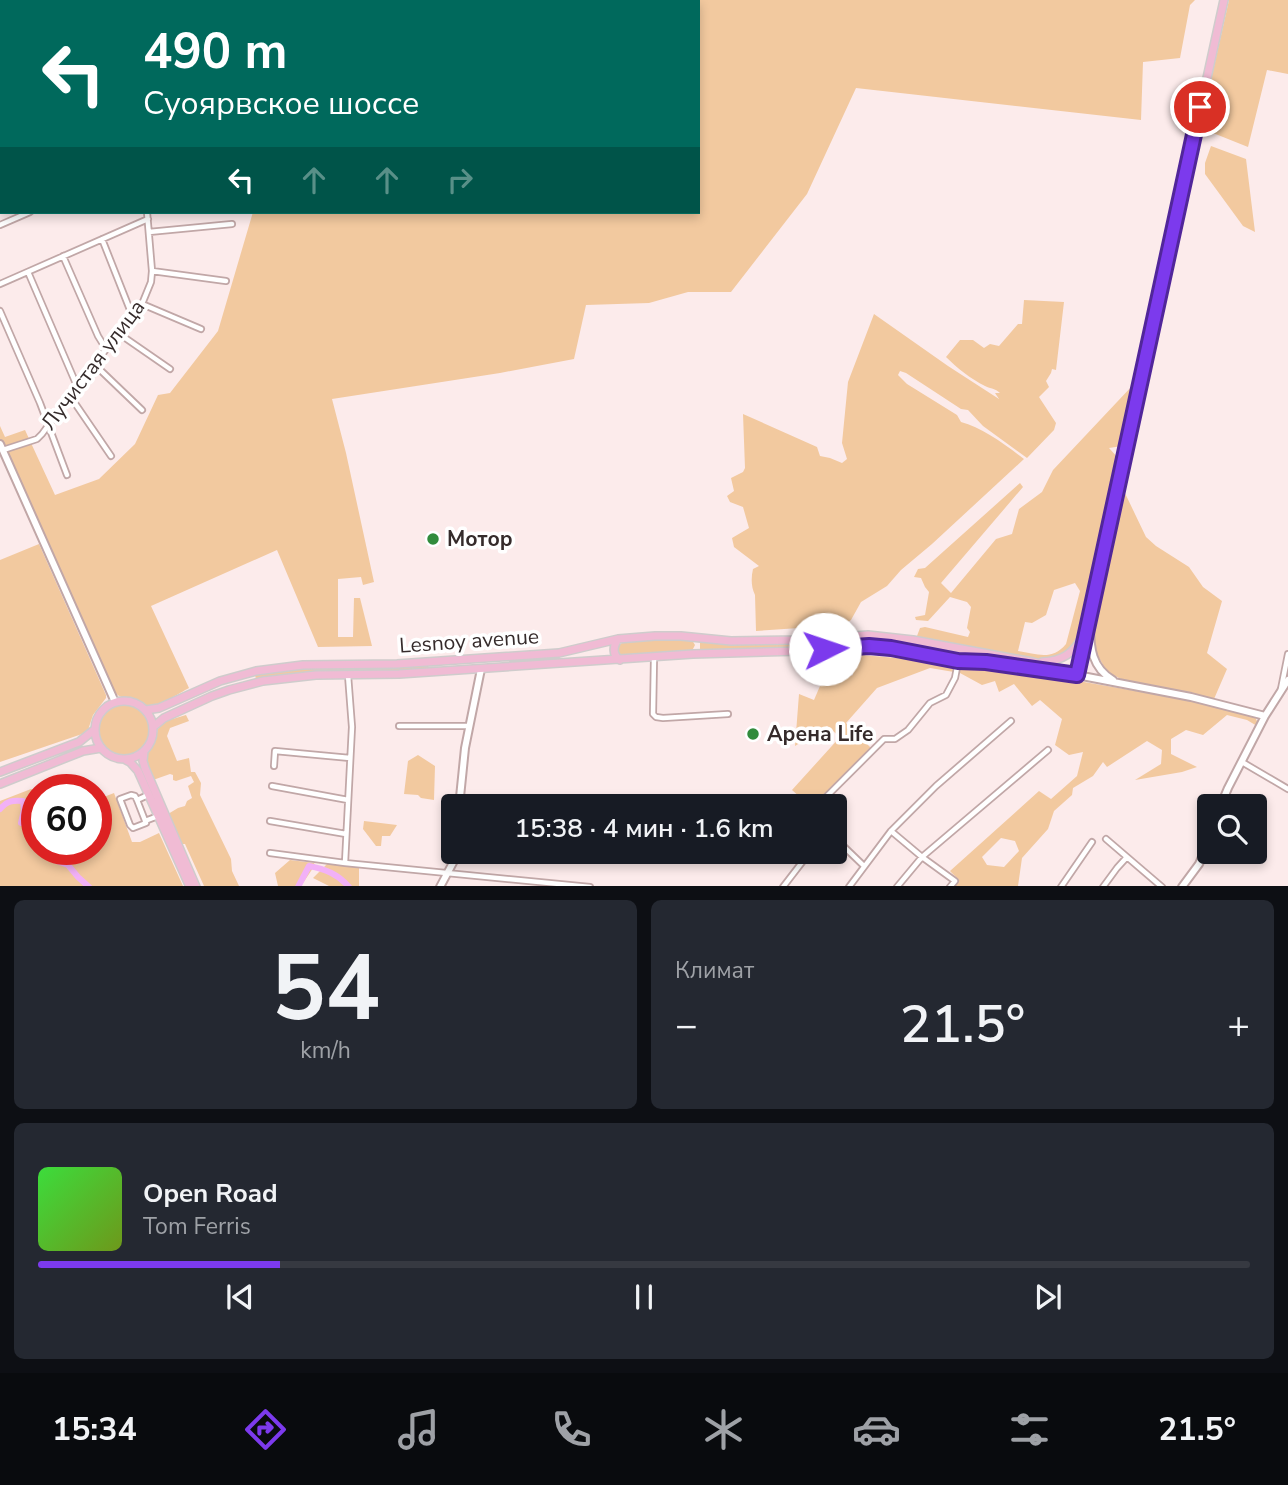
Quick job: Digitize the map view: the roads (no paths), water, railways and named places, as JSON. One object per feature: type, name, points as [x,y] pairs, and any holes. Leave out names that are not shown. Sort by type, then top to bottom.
[{"type":"main road","points":[[1224,0],[1077,675],[1191,697],[1265,716]]},
{"type":"main road","points":[[1,447],[115,702]]},
{"type":"main road","points":[[1033,662],[1052,661],[1071,653],[1078,645],[1090,616]]},
{"type":"main road","points":[[1090,616],[1090,648],[1093,658],[1107,677],[1121,684]]},
{"type":"main road","name":"Lesnoy avenue","points":[[146,710],[159,708],[220,681],[251,672],[303,665],[378,665],[559,653],[618,639],[655,636],[731,641],[868,635],[892,637],[1033,662],[1077,675]]},
{"type":"main road","points":[[836,636],[837,648]]},
{"type":"main road","points":[[693,654],[699,646],[694,637]]},
{"type":"main road","points":[[825,637],[825,649]]},
{"type":"main road","points":[[618,639],[614,652],[620,660]]},
{"type":"main road","name":"Lesnoy avenue","points":[[153,727],[164,718],[212,696],[254,683],[303,676],[433,672],[693,654],[869,646],[958,661],[986,662],[1077,675]]},
{"type":"main road","points":[[559,653],[562,659],[560,664]]},
{"type":"main road","points":[[432,662],[430,666],[433,672]]},
{"type":"main road","points":[[461,794],[469,726],[481,669]]},
{"type":"main road","points":[[251,672],[254,683]]},
{"type":"main road","points":[[1225,794],[1265,716],[1288,680]]},
{"type":"main road","points":[[125,760],[139,756],[150,744],[153,736],[151,718],[146,710],[131,701],[115,702],[102,710],[95,722],[95,737],[101,748],[112,757],[130,762],[136,768],[190,886]]},
{"type":"main road","points":[[0,772],[79,742],[94,730]]},
{"type":"main road","points":[[0,784],[83,751],[101,748]]},
{"type":"main road","points":[[144,751],[145,768],[196,886]]},
{"type":"main road","points":[[441,886],[453,864]]},
{"type":"main road","points":[[1183,886],[1199,864]]},
{"type":"street","points":[[0,225],[25,214]]},
{"type":"street","name":"Лучистая улица","points":[[1,447],[37,439],[48,428],[77,386],[142,304],[151,282],[152,271],[147,214]]},
{"type":"street","points":[[0,284],[148,219]]},
{"type":"street","points":[[149,232],[232,224]]},
{"type":"street","points":[[102,239],[132,315]]},
{"type":"street","points":[[63,256],[106,349]]},
{"type":"street","points":[[152,271],[226,281]]},
{"type":"street","points":[[28,272],[77,386]]},
{"type":"street","points":[[142,304],[201,329]]},
{"type":"street","points":[[0,311],[40,403],[66,475]]},
{"type":"street","points":[[118,333],[170,369]]},
{"type":"street","points":[[94,364],[142,410]]},
{"type":"street","points":[[70,396],[111,457]]},
{"type":"street","points":[[1281,690],[1288,654]]},
{"type":"street","points":[[654,658],[653,714],[656,717],[728,714]]},
{"type":"street","points":[[829,794],[884,739],[895,739],[908,730],[930,703],[946,695],[955,678],[958,661]]},
{"type":"street","points":[[345,863],[352,727],[348,675]]},
{"type":"street","points":[[850,886],[891,831],[936,786],[1011,721]]},
{"type":"street","points":[[399,726],[469,726]]},
{"type":"street","points":[[898,886],[922,857],[1048,750]]},
{"type":"street","points":[[274,766],[275,751],[350,758]]},
{"type":"street","points":[[1242,762],[1288,789]]},
{"type":"street","points":[[272,786],[348,800]]},
{"type":"street","points":[[136,800],[149,795]]},
{"type":"street","points":[[145,821],[135,796],[120,799],[133,828],[158,816]]},
{"type":"street","points":[[270,821],[346,834]]},
{"type":"street","points":[[891,831],[955,881],[951,886]]},
{"type":"street","points":[[1106,839],[1161,886]]},
{"type":"street","points":[[1062,886],[1092,842]]},
{"type":"street","points":[[847,850],[864,866]]},
{"type":"street","points":[[270,853],[579,886]]},
{"type":"street","points":[[1104,886],[1127,857]]},
{"type":"street","points":[[784,886],[801,864]]},
{"type":"waterway","points":[[0,809],[10,802],[21,801]]},
{"type":"waterway","points":[[68,865],[88,886]]},
{"type":"waterway","points":[[299,886],[309,866],[331,873],[348,886]]},
{"type":"place","name":"Мотор","points":[[433,539]]},
{"type":"place","name":"Арена Life","points":[[753,734]]}]
